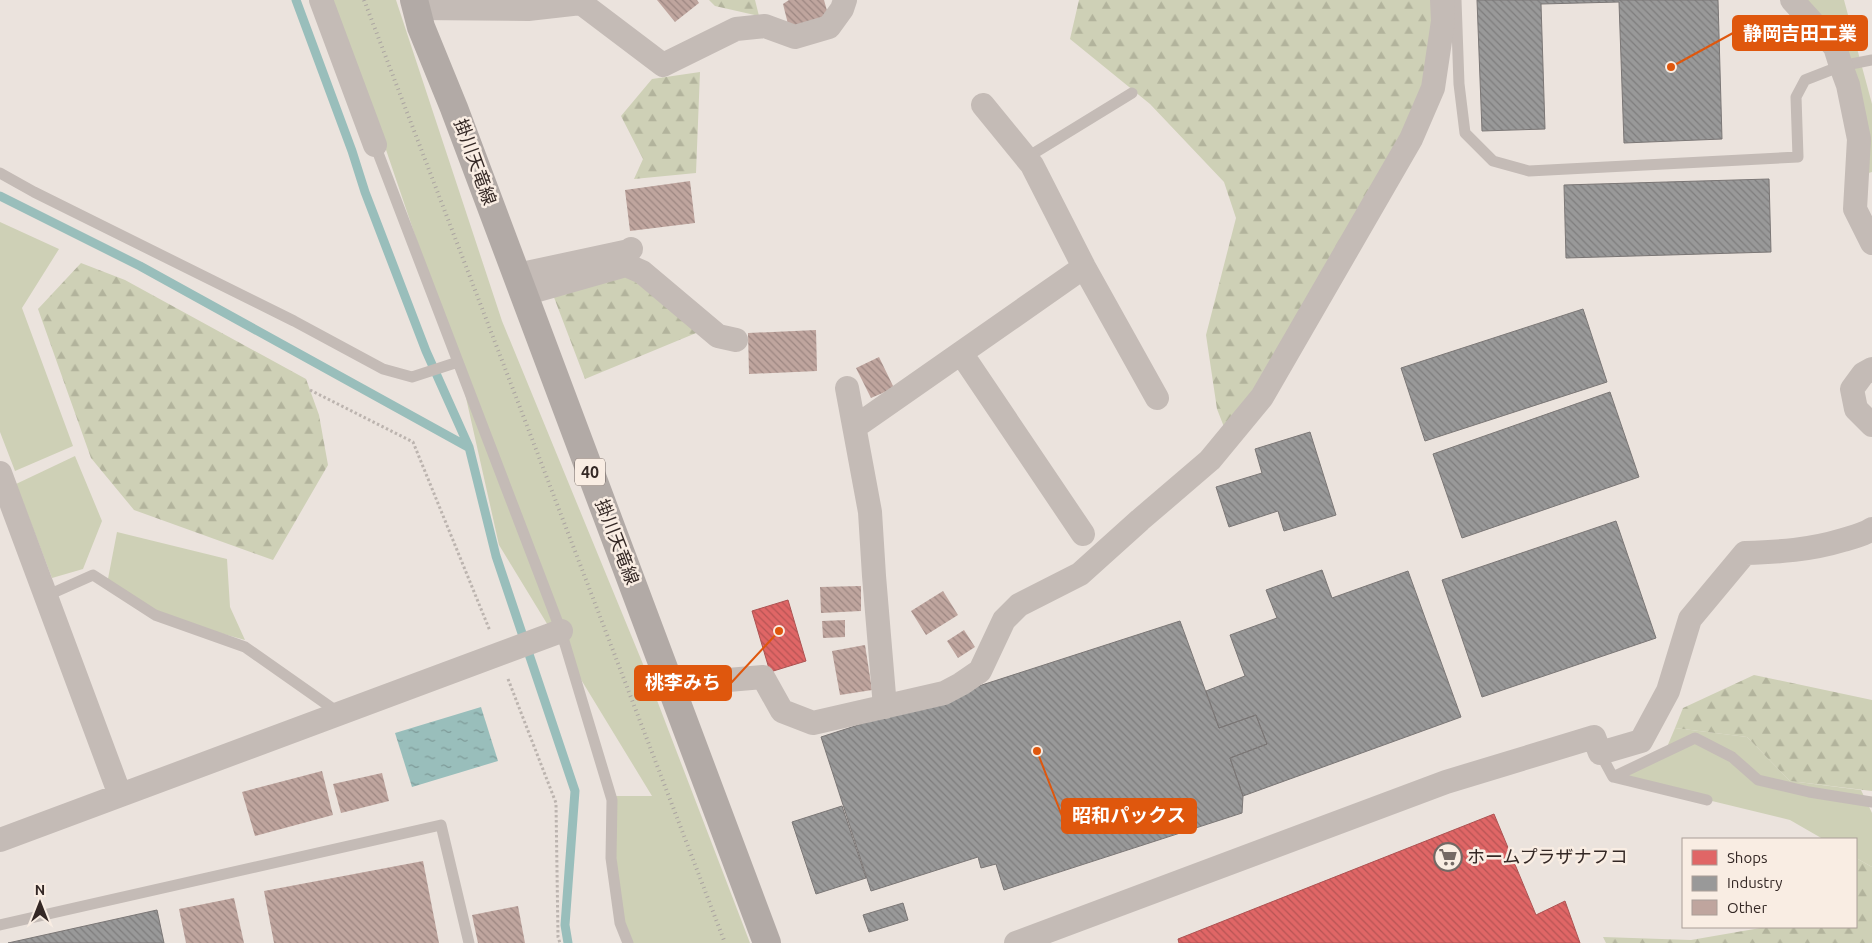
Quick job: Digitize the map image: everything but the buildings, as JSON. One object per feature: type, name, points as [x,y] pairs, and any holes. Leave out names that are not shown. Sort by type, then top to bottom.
[{"type":"main road","name":"掛川天竜線","points":[[415,4],[422,27],[767,943]]},
{"type":"street","points":[[321,0],[376,144]]},
{"type":"street","points":[[415,4],[528,9],[581,3],[663,65],[736,29],[765,26],[795,37],[829,28],[842,9],[845,0]]},
{"type":"street","points":[[670,685],[762,677],[782,711],[813,723],[944,693],[980,671],[1004,620],[1019,605],[1080,574],[1210,460],[1262,397],[1411,139],[1433,88],[1443,20],[1442,0]]},
{"type":"street","points":[[1792,0],[1835,47],[1842,66],[1848,85],[1859,139],[1855,208],[1872,243]]},
{"type":"street","points":[[983,105],[1032,165],[1084,267],[1157,398]]},
{"type":"street","points":[[520,285],[631,249]]},
{"type":"street","points":[[520,285],[626,265],[642,272],[718,336],[736,340]]},
{"type":"street","points":[[854,427],[1084,267]]},
{"type":"street","points":[[961,353],[1083,534]]},
{"type":"street","points":[[1872,369],[1863,374],[1852,389],[1856,409],[1872,425]]},
{"type":"street","points":[[847,388],[870,512],[885,707]]},
{"type":"street","points":[[0,473],[120,795]]},
{"type":"street","points":[[1016,943],[1446,782],[1594,737],[1600,753],[1641,741],[1668,691],[1690,619],[1745,553],[1785,552],[1825,545],[1865,533],[1872,529]]},
{"type":"street","points":[[0,840],[550,635]]},
{"type":"lane","points":[[1456,0],[1459,84],[1466,132],[1493,161],[1529,171],[1798,157],[1796,97],[1805,80],[1842,66],[1872,60]]},
{"type":"lane","points":[[1026,158],[1132,93]]},
{"type":"lane","points":[[376,144],[458,362],[550,635],[612,800],[611,858],[620,923],[628,943]]},
{"type":"lane","points":[[0,173],[34,192],[294,320],[383,369],[412,377],[458,362]]},
{"type":"lane","points":[[46,596],[93,575],[155,614],[245,647],[339,713]]},
{"type":"lane","points":[[1613,777],[1696,738],[1732,757],[1758,780],[1809,792],[1872,802]]},
{"type":"lane","points":[[1600,753],[1613,777],[1707,800]]},
{"type":"lane","points":[[0,925],[441,825],[469,943]]},
{"type":"green space","points":[[330,0],[396,0],[502,321],[645,669],[750,943],[626,943],[618,916],[614,796],[652,796],[499,545],[458,362],[381,135]]},
{"type":"green space","points":[[709,0],[755,0],[759,16],[715,6]]},
{"type":"green space","points":[[1079,0],[1441,0],[1435,79],[1375,201],[1226,432],[1217,409],[1206,335],[1236,218],[1224,182],[1150,104],[1070,39]]},
{"type":"green space","points":[[1794,0],[1844,0],[1872,104],[1872,172],[1865,174],[1843,51]]},
{"type":"green space","points":[[700,72],[696,173],[634,179],[643,159],[621,116],[652,79]]},
{"type":"green space","points":[[0,222],[59,249],[22,308],[73,446],[15,471],[0,432]]},
{"type":"green space","points":[[81,263],[125,280],[306,379],[319,415],[328,465],[273,560],[134,510],[91,458],[38,309]]},
{"type":"green space","points":[[618,269],[701,331],[585,379],[547,279]]},
{"type":"green space","points":[[75,456],[102,521],[83,569],[52,578],[16,484]]},
{"type":"green space","points":[[117,532],[227,559],[230,607],[245,640],[155,615],[107,584]]},
{"type":"green space","points":[[1754,675],[1872,700],[1872,791],[1790,781],[1747,737],[1675,728],[1683,708]]},
{"type":"green space","points":[[1675,728],[1747,737],[1790,781],[1861,790],[1872,813],[1872,867],[1857,859],[1857,838],[1821,838],[1790,820],[1613,777],[1667,747]]},
{"type":"green space","points":[[1857,859],[1872,867],[1872,943],[1606,943],[1603,937],[1691,940],[1760,928],[1857,928]]},
{"type":"water","points":[[481,707],[498,761],[412,787],[395,733]]},
{"type":"waterway","points":[[296,0],[352,151],[365,192],[426,351],[469,447],[496,556],[575,791],[565,925],[568,943]]},
{"type":"waterway","points":[[0,196],[140,266],[468,447]]},
{"type":"railway","points":[[364,0],[725,943]]},
{"type":"place","name":"静岡吉田工業","points":[[1671,67]]},
{"type":"place","name":"桃李みち","points":[[779,631]]},
{"type":"place","name":"昭和パックス","points":[[1037,751]]},
{"type":"place","name":"ホームプラザナフコ","points":[[1448,857]]}]
